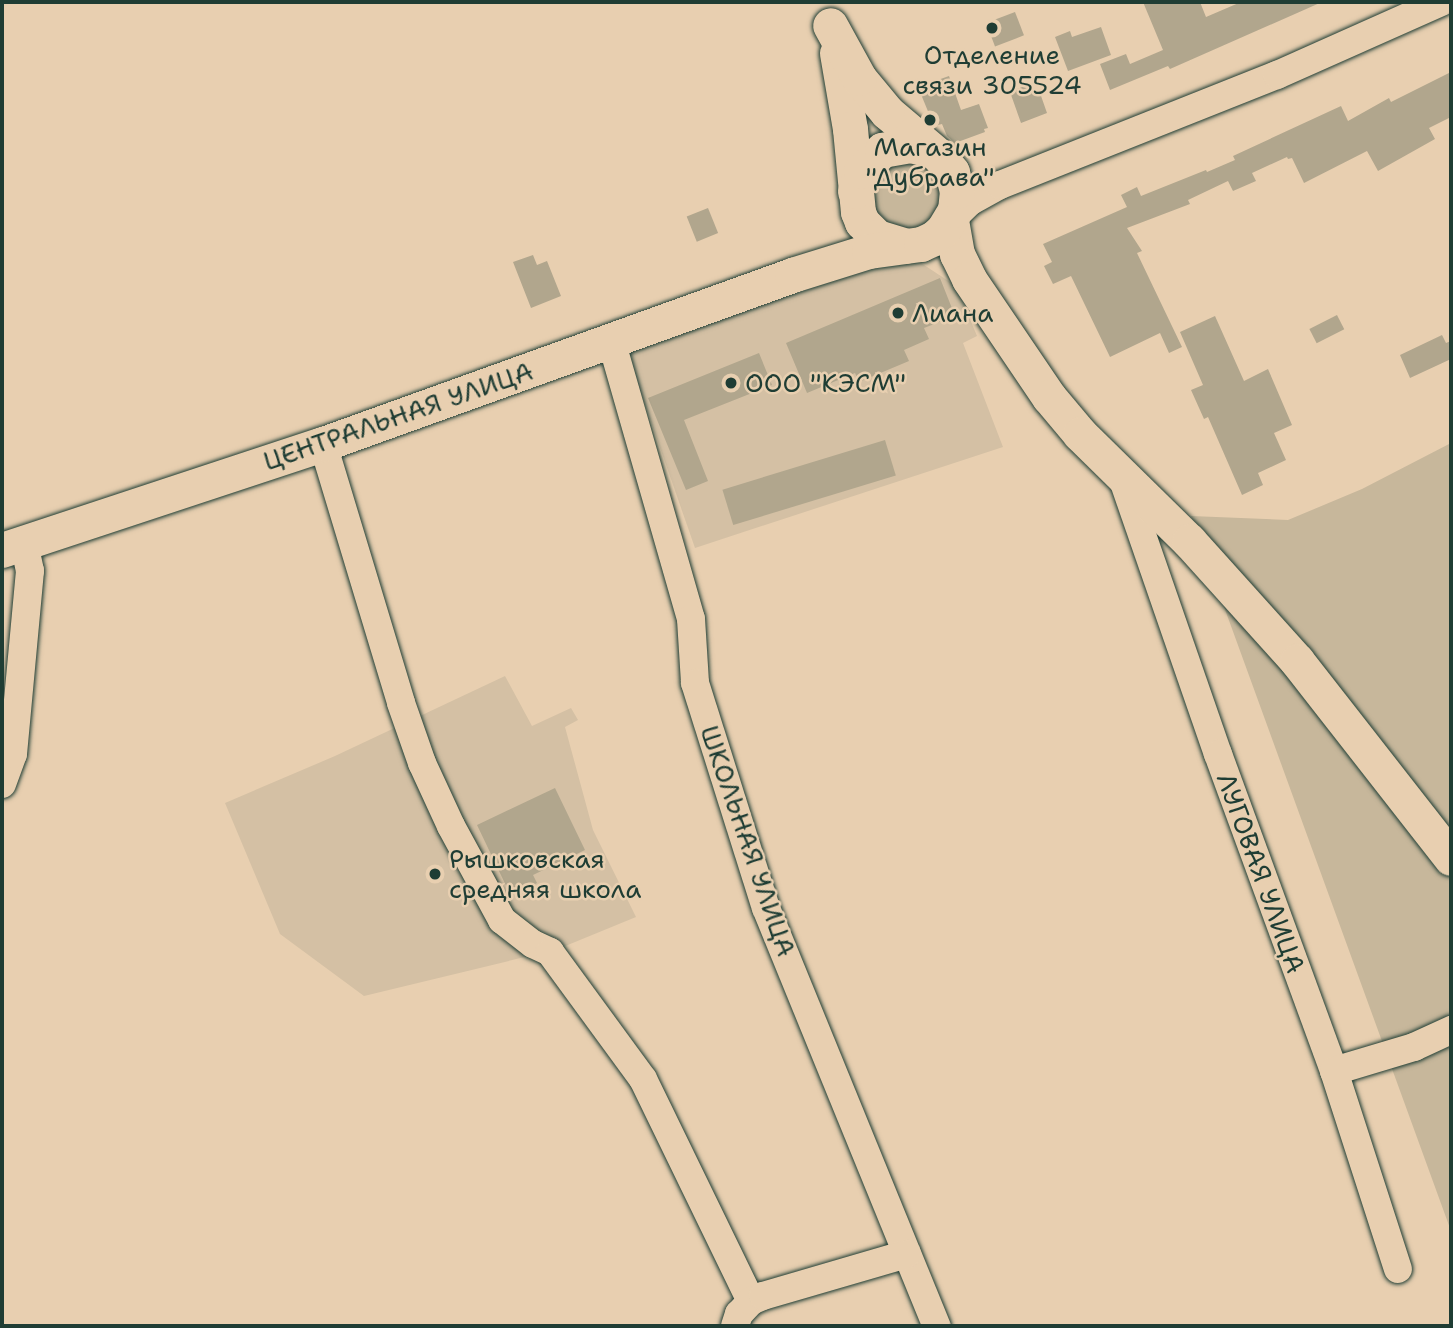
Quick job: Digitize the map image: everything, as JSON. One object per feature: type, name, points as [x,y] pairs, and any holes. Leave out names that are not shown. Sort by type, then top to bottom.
[{"type":"main road","points":[[792,275],[869,251],[921,244],[934,238],[951,220],[957,201],[941,161],[887,112],[859,78],[827,13]]},
{"type":"main road","points":[[827,13],[850,129],[855,190],[862,222],[877,237],[898,246],[937,252],[969,279]]},
{"type":"main road","points":[[792,275],[818,262],[838,243],[848,227],[855,190],[867,163],[882,150],[911,145],[941,161]]},
{"type":"main road","points":[[951,220],[957,254],[969,279],[1049,397],[1080,434],[1189,541],[1297,661],[1451,858]]},
{"type":"main road","name":"ЦЕНТРАЛЬНАЯ УЛИЦА","points":[[13,546],[323,444],[792,275]]},
{"type":"street","points":[[951,220],[971,201],[1000,186],[1154,126],[1441,2]]},
{"type":"street","points":[[941,161],[972,186],[1000,186]]},
{"type":"street","name":"ШКОЛЬНАЯ УЛИЦА","points":[[611,340],[691,619],[695,683],[766,908],[937,1326]]},
{"type":"street","points":[[323,444],[405,715],[422,763],[451,826],[502,920],[533,944],[550,952],[643,1079],[751,1301]]},
{"type":"street","name":"ЛУГОВАЯ УЛИЦА","points":[[1122,477],[1213,741],[1334,1072],[1398,1269]]},
{"type":"street","points":[[2,784],[13,754],[30,570],[13,546]]},
{"type":"street","points":[[1334,1072],[1414,1046],[1451,1030]]},
{"type":"street","points":[[735,1326],[740,1314],[751,1301],[906,1254]]},
{"type":"shaded area","points":[[899,159],[923,164],[939,182],[939,207],[923,226],[898,230],[877,218],[871,182]]},
{"type":"shaded area","points":[[890,258],[921,263],[956,286],[977,336],[963,343],[1003,447],[695,548],[625,347]]},
{"type":"shaded area","points":[[1451,443],[1451,1231],[1191,516],[1288,520],[1362,489]]},
{"type":"shaded area","name":"Рышковская средняя школа","points":[[505,676],[532,726],[571,708],[578,720],[565,727],[593,830],[636,917],[558,949],[364,996],[280,934],[225,803],[335,756]]},
{"type":"building","points":[[1143,2],[1200,2],[1206,17],[1241,2],[1322,2],[1170,69],[1168,66],[1110,90],[1100,64],[1126,54],[1130,64],[1163,50]]},
{"type":"building","points":[[1015,12],[1024,35],[995,46],[986,23]]},
{"type":"building","points":[[1101,27],[1111,55],[1068,71],[1055,37],[1070,31],[1072,37]]},
{"type":"building","points":[[1451,72],[1451,117],[1429,128],[1435,139],[1378,171],[1367,151],[1304,183],[1292,158],[1287,157],[1252,173],[1256,181],[1233,191],[1228,181],[1188,200],[1190,204],[1127,228],[1142,251],[1137,253],[1182,347],[1169,353],[1160,333],[1110,357],[1071,276],[1053,284],[1044,266],[1052,262],[1043,244],[1127,207],[1121,195],[1137,187],[1141,196],[1206,170],[1207,172],[1235,160],[1233,156],[1341,106],[1348,121],[1389,98],[1391,102]]},
{"type":"building","points":[[949,76],[961,110],[979,104],[988,128],[984,129],[985,132],[955,143],[947,136],[942,124],[934,126],[918,87]]},
{"type":"building","points":[[1032,83],[1036,95],[1040,93],[1047,113],[1021,123],[1010,92]]},
{"type":"building","points":[[708,208],[718,233],[697,242],[687,217]]},
{"type":"building","points":[[533,255],[537,265],[547,261],[561,296],[531,308],[513,262]]},
{"type":"building","points":[[940,278],[955,316],[924,328],[929,339],[904,350],[909,361],[859,382],[855,373],[807,393],[786,343]]},
{"type":"building","points":[[1337,315],[1344,329],[1317,343],[1309,329]]},
{"type":"building","points":[[1215,316],[1244,381],[1268,369],[1292,425],[1274,433],[1286,460],[1258,473],[1263,485],[1242,495],[1208,417],[1204,419],[1191,390],[1203,385],[1180,332]]},
{"type":"building","points":[[1442,335],[1446,343],[1451,341],[1451,359],[1410,378],[1400,355]]},
{"type":"building","points":[[759,353],[772,385],[684,420],[708,481],[686,490],[648,398]]},
{"type":"building","points":[[885,440],[896,475],[733,525],[722,490]]},
{"type":"building","points":[[555,788],[585,850],[533,875],[537,883],[511,896],[477,825]]},
{"type":"place","name":"Отделение связи 305524","points":[[992,28]]},
{"type":"place","name":"Магазин \"Дубрава\"","points":[[930,120]]},
{"type":"place","name":"Лиана","points":[[898,313]]},
{"type":"place","name":"ООО \"КЭСМ\"","points":[[731,383]]},
{"type":"place","name":"Рышковская средняя школа","points":[[435,874]]}]
